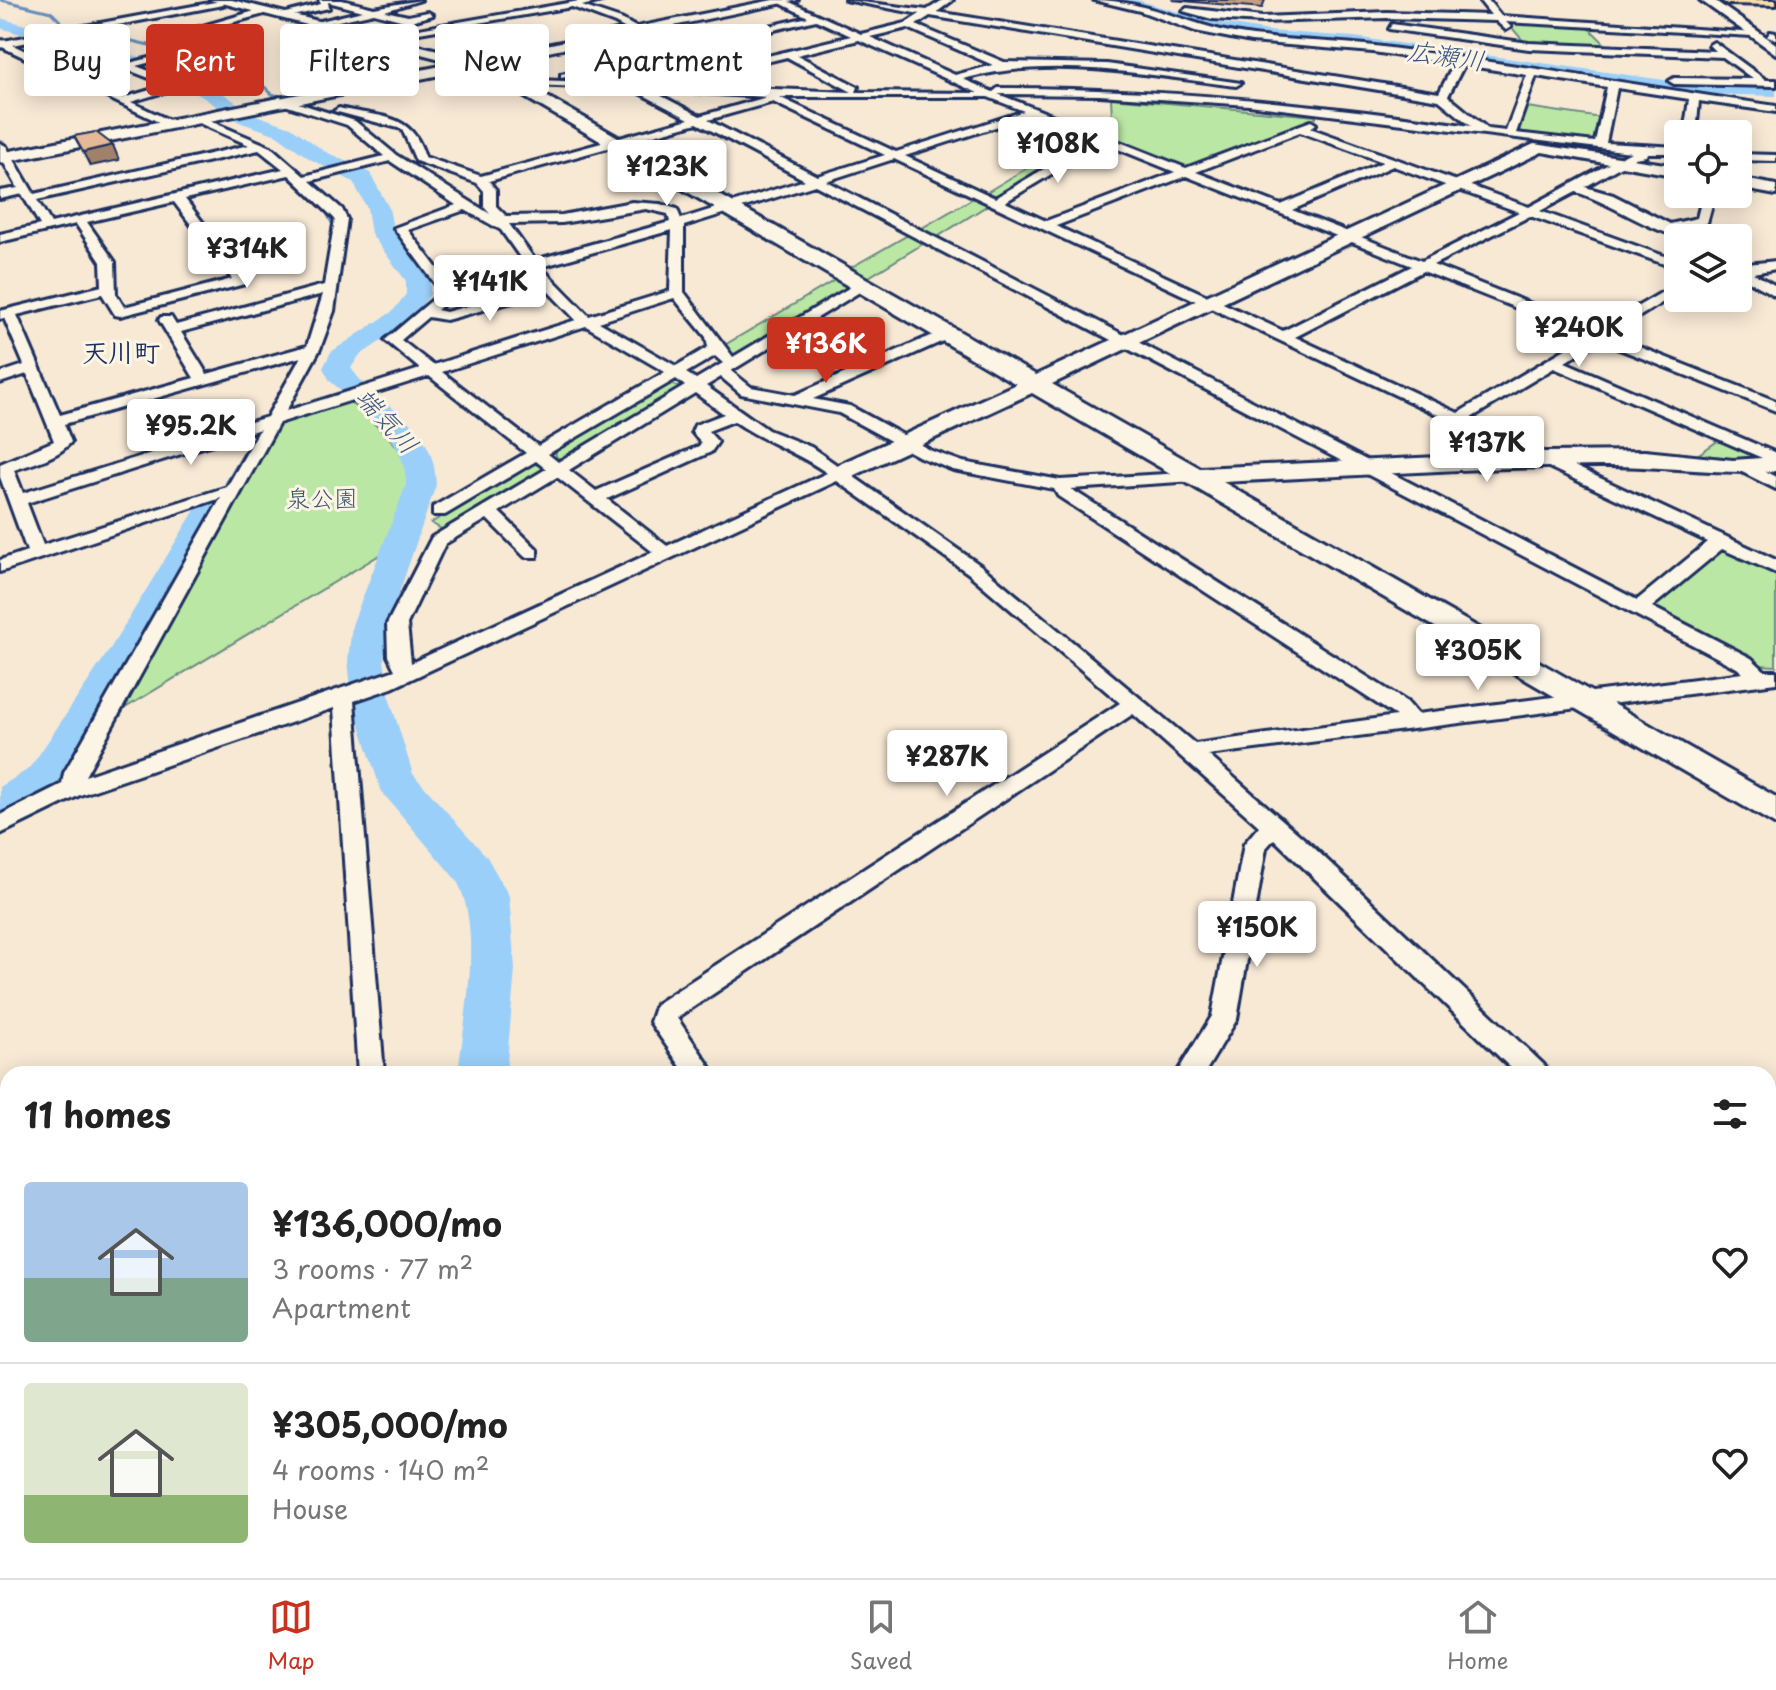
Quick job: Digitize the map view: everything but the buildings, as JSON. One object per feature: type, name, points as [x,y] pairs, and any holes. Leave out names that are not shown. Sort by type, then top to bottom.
[{"type":"main road","points":[[1727,0],[1776,1]]},
{"type":"street","points":[[283,15],[326,6],[323,0]]},
{"type":"street","points":[[331,0],[408,19],[436,14]]},
{"type":"street","points":[[1,44],[220,1],[319,24],[417,0]]},
{"type":"street","points":[[419,29],[601,0]]},
{"type":"street","points":[[849,0],[1442,97],[1482,130],[1504,141],[1664,168]]},
{"type":"street","points":[[771,58],[909,25],[949,0]]},
{"type":"street","points":[[1098,0],[1198,29],[1239,37],[1533,66]]},
{"type":"street","points":[[1144,0],[1210,16],[1314,27],[1533,66],[1618,77],[1771,84]]},
{"type":"street","points":[[1483,0],[1522,45],[1533,66],[1510,134]]},
{"type":"street","points":[[1706,0],[1776,50]]},
{"type":"street","points":[[1720,0],[1774,37]]},
{"type":"street","points":[[667,24],[784,1],[985,92],[1768,403],[1776,388]]},
{"type":"street","points":[[1108,16],[1111,2]]},
{"type":"street","points":[[572,4],[621,24]]},
{"type":"street","points":[[479,6],[496,15]]},
{"type":"street","points":[[216,24],[265,11]]},
{"type":"street","points":[[1314,27],[1388,15],[1752,33]]},
{"type":"street","points":[[1388,15],[1393,28],[1522,45],[1725,54]]},
{"type":"street","points":[[771,28],[819,17]]},
{"type":"street","points":[[909,25],[1002,65]]},
{"type":"street","points":[[1610,25],[1651,61]]},
{"type":"street","points":[[1653,28],[1695,63]]},
{"type":"street","points":[[1104,92],[1107,29]]},
{"type":"street","points":[[1694,30],[1771,84]]},
{"type":"street","points":[[1,44],[24,53]]},
{"type":"street","points":[[1597,50],[1609,61]]},
{"type":"street","points":[[788,54],[854,89]]},
{"type":"street","points":[[14,59],[24,56]]},
{"type":"street","points":[[1442,97],[1461,61]]},
{"type":"street","points":[[1218,101],[1253,64]]},
{"type":"street","points":[[954,78],[1002,65],[1107,67],[1236,83]]},
{"type":"street","points":[[123,101],[177,85],[130,67]]},
{"type":"street","points":[[47,227],[2,154],[435,69]]},
{"type":"street","points":[[1661,70],[1672,81]]},
{"type":"street","points":[[1707,72],[1720,84]]},
{"type":"street","points":[[549,77],[564,76]]},
{"type":"street","points":[[1618,77],[1694,97],[1776,109]]},
{"type":"street","points":[[1600,145],[1618,77]]},
{"type":"street","points":[[771,86],[985,92]]},
{"type":"street","points":[[481,180],[696,121],[772,96],[1104,92],[1218,101],[1600,145],[1664,149]]},
{"type":"street","points":[[113,96],[167,123]]},
{"type":"street","points":[[533,96],[1776,812]]},
{"type":"street","points":[[652,96],[1769,678]]},
{"type":"street","points":[[772,96],[1776,567]]},
{"type":"street","points":[[1692,120],[1694,97]]},
{"type":"street","points":[[279,100],[351,123],[392,157],[466,206],[491,216],[508,228],[550,287],[588,321],[686,379],[762,433],[805,450],[974,569],[1192,753],[1527,1066]]},
{"type":"street","points":[[325,115],[339,111],[403,125],[414,137],[420,159],[481,180],[489,187],[491,216]]},
{"type":"street","points":[[446,289],[678,224],[1036,111]]},
{"type":"street","points":[[1047,225],[1323,119],[1323,116]]},
{"type":"street","points":[[72,789],[75,773],[313,349],[325,321],[341,216],[260,146],[196,118]]},
{"type":"street","points":[[1299,128],[1664,260]]},
{"type":"street","points":[[996,202],[1104,138]]},
{"type":"street","points":[[0,195],[28,194],[260,146]]},
{"type":"street","points":[[0,825],[72,789],[385,683],[1462,187],[1540,147]]},
{"type":"street","points":[[1752,150],[1776,150]]},
{"type":"street","points":[[1285,336],[1627,161],[1634,154],[1664,156]]},
{"type":"street","points":[[0,238],[177,197],[338,170],[392,157]]},
{"type":"street","points":[[1752,157],[1776,158]]},
{"type":"street","points":[[1281,210],[1393,162]]},
{"type":"street","points":[[1752,186],[1776,190]]},
{"type":"street","points":[[1575,188],[1609,198],[1664,228]]},
{"type":"street","points":[[80,220],[108,262],[109,288],[120,312],[240,281],[177,197]]},
{"type":"street","points":[[446,289],[400,228],[466,206]]},
{"type":"street","points":[[491,216],[559,220],[620,208],[657,207],[673,212],[678,224],[677,293],[713,336],[716,349],[726,366],[746,391],[844,409],[937,460],[1060,485],[1547,459],[1645,458],[1744,466],[1776,461]]},
{"type":"street","points":[[1687,224],[1703,220],[1706,208]]},
{"type":"street","points":[[1752,268],[1776,265]]},
{"type":"street","points":[[1752,278],[1776,292]]},
{"type":"street","points":[[439,511],[536,453],[686,379],[726,366],[864,285]]},
{"type":"street","points":[[427,313],[446,316],[550,287]]},
{"type":"street","points":[[37,553],[5,468],[62,446],[57,421],[4,314],[109,288]]},
{"type":"street","points":[[172,330],[330,288]]},
{"type":"street","points":[[446,289],[443,298],[392,340],[666,554]]},
{"type":"street","points":[[18,500],[677,293]]},
{"type":"street","points":[[1459,419],[1664,295]]},
{"type":"street","points":[[156,305],[202,378]]},
{"type":"street","points":[[797,400],[947,334]]},
{"type":"street","points":[[57,421],[313,349]]},
{"type":"street","points":[[406,673],[398,656],[397,624],[432,547],[557,469],[686,379],[716,349]]},
{"type":"street","points":[[1553,362],[1776,461]]},
{"type":"street","points":[[0,378],[31,368]]},
{"type":"street","points":[[595,498],[705,449],[710,442],[700,432],[701,428],[735,415]]},
{"type":"street","points":[[1744,466],[1776,484]]},
{"type":"street","points":[[1060,485],[1064,492],[1400,707],[1413,723]]},
{"type":"street","points":[[0,566],[217,493],[230,492]]},
{"type":"street","points":[[488,511],[531,553]]},
{"type":"street","points":[[1639,608],[1720,541]]},
{"type":"street","points":[[1192,753],[1208,747],[1769,678]]},
{"type":"street","points":[[351,697],[371,1066]]},
{"type":"street","points":[[696,1066],[663,1022],[665,1012],[1135,703]]},
{"type":"street","points":[[1194,1066],[1224,1019],[1255,844],[1273,826]]},
{"type":"green space","points":[[1507,22],[1586,25],[1610,49],[1525,43]]},
{"type":"green space","points":[[1111,98],[1316,118],[1189,166],[1181,166],[1091,129],[1112,117]]},
{"type":"green space","points":[[1527,107],[1602,118],[1597,142],[1517,133]]},
{"type":"green space","points":[[1083,134],[1095,140],[999,197],[987,192]]},
{"type":"green space","points":[[977,196],[991,203],[934,239],[917,231]]},
{"type":"green space","points":[[910,234],[926,242],[867,278],[850,268]]},
{"type":"green space","points":[[837,279],[851,288],[735,357],[723,346]]},
{"type":"green space","points":[[670,382],[681,389],[566,458],[557,458],[554,449]]},
{"type":"green space","name":"泉公園","points":[[349,401],[390,439],[408,466],[405,498],[386,551],[120,711],[275,423]]},
{"type":"green space","points":[[1722,438],[1749,450],[1752,460],[1734,463],[1696,456]]},
{"type":"green space","points":[[531,463],[545,467],[542,473],[445,531],[431,523]]},
{"type":"green space","points":[[1719,549],[1730,550],[1776,572],[1776,666],[1758,665],[1656,611],[1652,603]]},
{"type":"waterway","points":[[1,0],[51,12],[64,25],[149,45],[254,77],[272,94],[329,111]]},
{"type":"waterway","name":"広瀬川","points":[[1120,0],[1207,26],[1269,36],[1354,42],[1671,87],[1776,90]]},
{"type":"waterway","name":"端気川","points":[[0,23],[148,65],[201,87],[246,118],[284,131],[317,155],[362,178],[378,208],[383,234],[418,281],[418,294],[402,316],[350,350],[341,358],[337,368],[340,375],[382,410],[407,437],[421,468],[421,485],[370,625],[366,660],[371,700],[395,780],[472,869],[487,896],[492,969],[483,1066]]},
{"type":"waterway","points":[[262,153],[317,202]]},
{"type":"waterway","points":[[326,210],[333,224],[328,263]]},
{"type":"waterway","points":[[227,484],[273,406]]},
{"type":"waterway","points":[[0,807],[41,781],[48,772],[123,658],[214,505]]},
{"type":"district","name":"天川町","points":[[121,353]]}]
